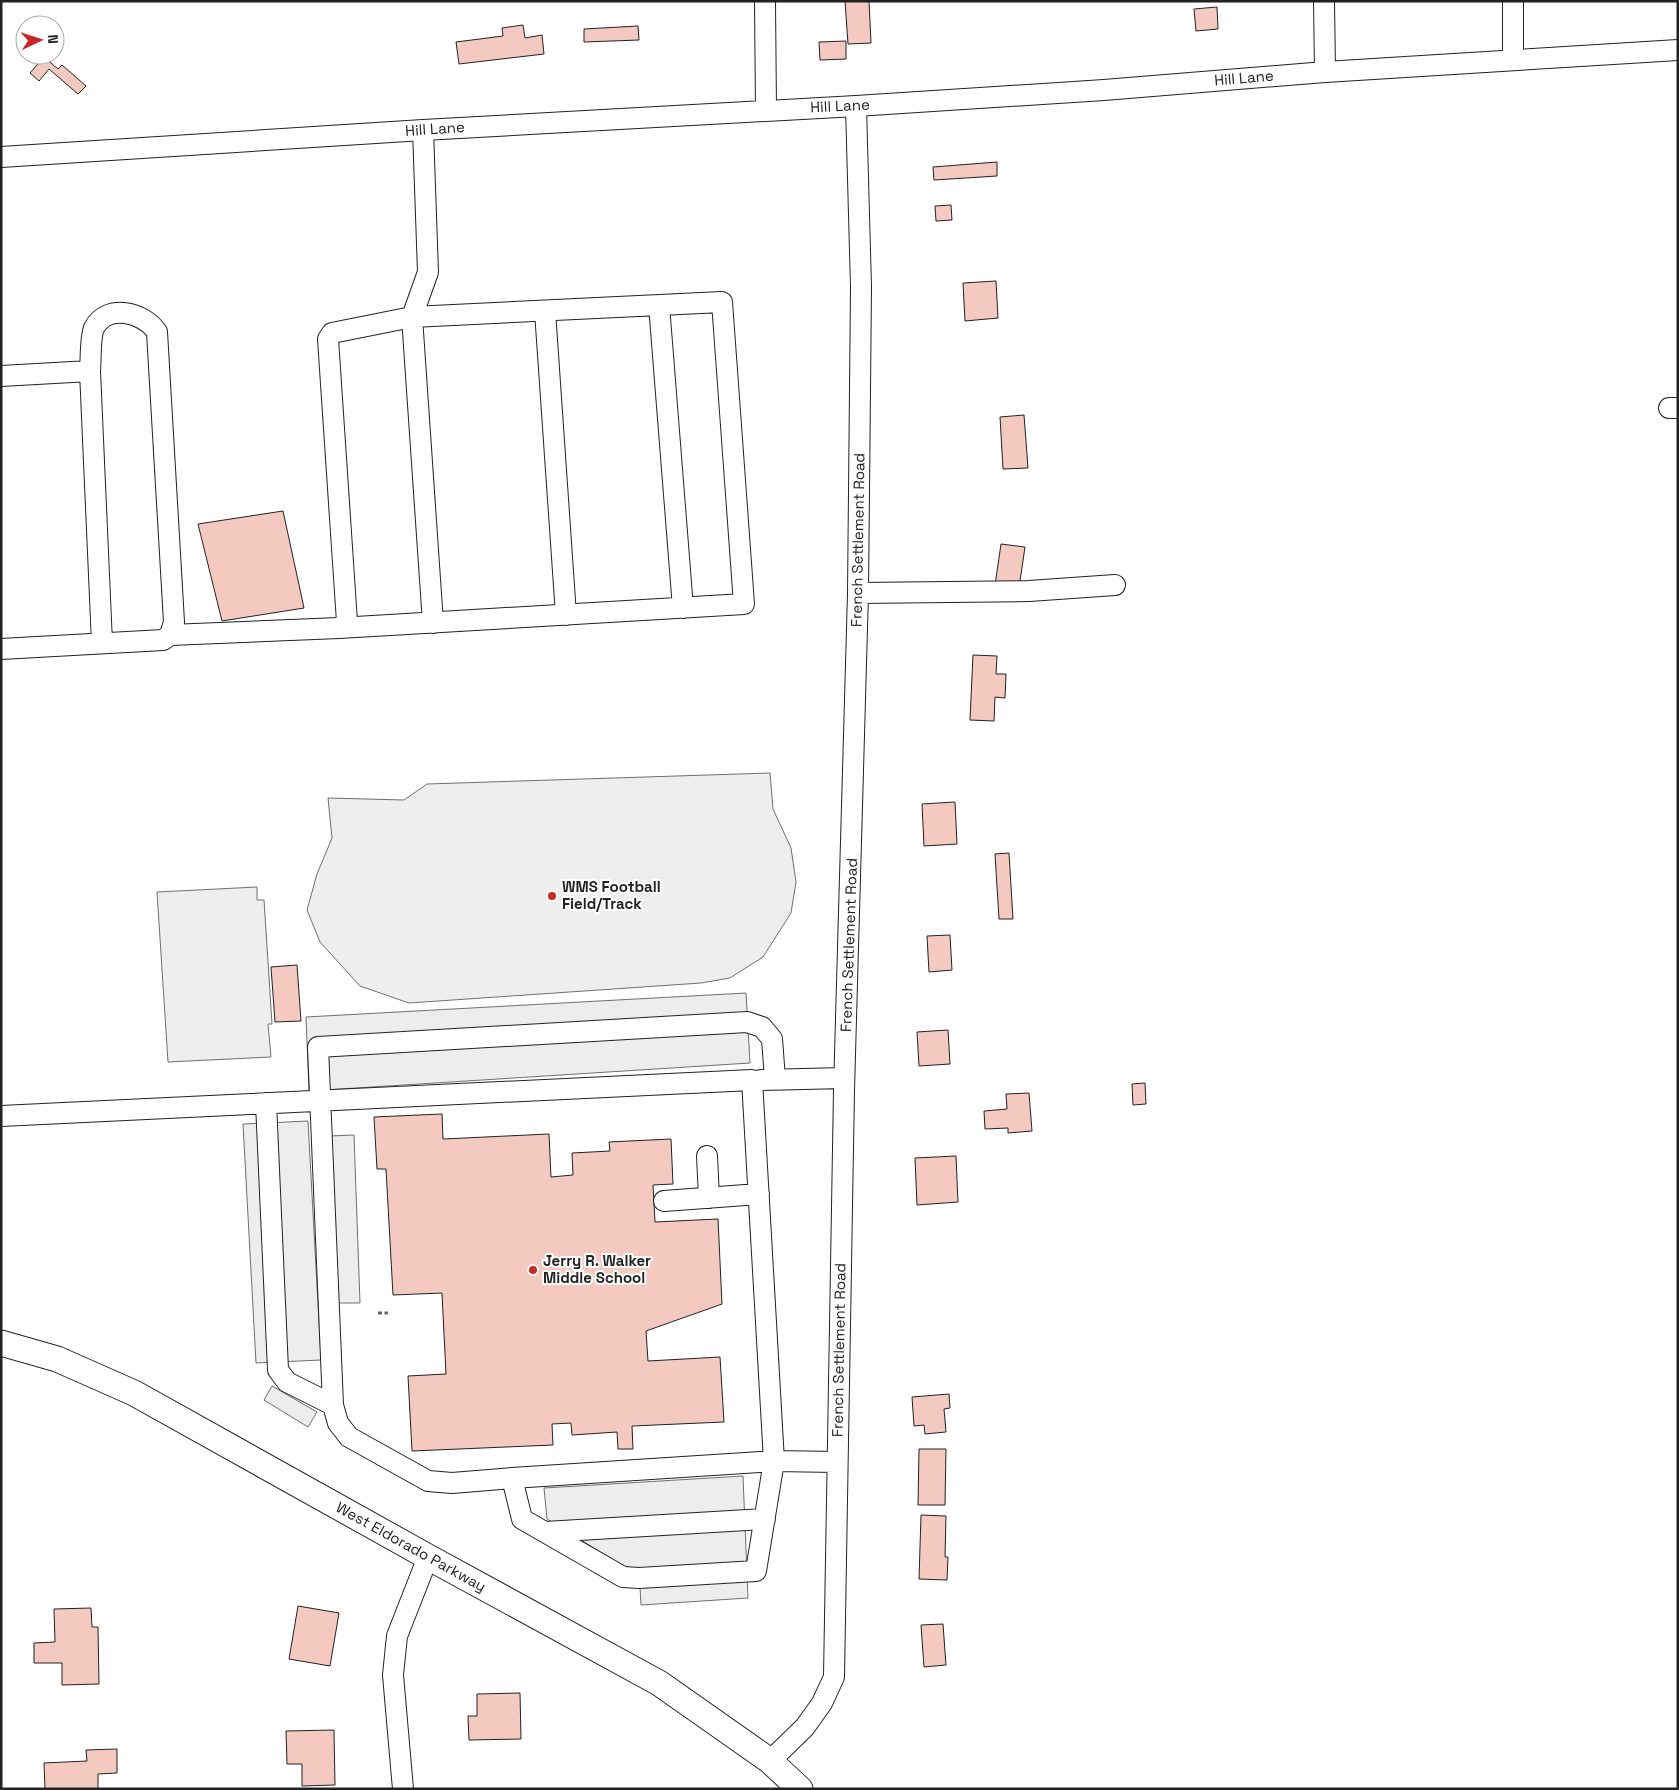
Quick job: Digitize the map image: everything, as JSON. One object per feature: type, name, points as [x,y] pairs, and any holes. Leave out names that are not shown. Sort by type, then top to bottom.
[{"type":"main road","name":"West Eldorado Parkway","points":[[1,1343],[57,1359],[134,1393],[428,1558],[659,1683],[770,1761],[800,1789]]},
{"type":"street","points":[[765,1],[766,110]]},
{"type":"street","points":[[1324,1],[1325,72]]},
{"type":"street","points":[[1513,1],[1513,60]]},
{"type":"street","name":"Hill Lane","points":[[1,157],[423,130],[856,106],[1104,90],[1325,72],[1678,50]]},
{"type":"street","name":"French Settlement Road","points":[[770,1761],[806,1727],[822,1703],[834,1677],[844,1078],[858,593],[862,286],[856,106]]},
{"type":"street","points":[[423,130],[428,272],[412,317],[433,623]]},
{"type":"street","points":[[1,649],[163,640],[170,635],[339,628],[433,623],[744,604],[722,302],[412,317],[332,333],[328,339],[347,622],[339,628]]},
{"type":"street","points":[[659,305],[683,608]]},
{"type":"street","points":[[546,311],[566,615]]},
{"type":"street","points":[[102,643],[90,371],[93,330],[100,319],[112,314],[135,314],[152,324],[156,332],[174,622],[170,635]]},
{"type":"street","points":[[1,376],[90,371]]},
{"type":"street","points":[[858,593],[1029,592],[1114,585]]},
{"type":"street","points":[[775,1079],[772,1039],[762,1027],[747,1022],[318,1047],[333,1405],[338,1423],[349,1437],[428,1481],[452,1483],[774,1461],[837,1462]]},
{"type":"street","points":[[1,1116],[752,1080],[844,1078]]},
{"type":"street","points":[[512,1478],[522,1519],[623,1577],[639,1578],[756,1571],[774,1461],[752,1080]]},
{"type":"street","points":[[266,1103],[278,1370],[287,1382],[333,1405]]},
{"type":"street","points":[[707,1156],[709,1198]]},
{"type":"street","points":[[664,1201],[759,1194]]},
{"type":"street","points":[[545,1532],[765,1519]]},
{"type":"street","points":[[403,1789],[393,1675],[397,1636],[428,1558]]},
{"type":"path","points":[[378,1313],[388,1313]]},
{"type":"shaded area","name":"WMS Football Field/Track","points":[[770,773],[773,809],[791,848],[796,882],[791,913],[763,957],[730,978],[701,983],[409,1003],[360,986],[320,942],[307,910],[317,874],[332,838],[328,798],[404,800],[427,784]]},
{"type":"shaded area","points":[[257,887],[257,900],[264,900],[272,1024],[268,1024],[271,1057],[168,1062],[157,892]]},
{"type":"shaded area","points":[[746,993],[750,1063],[309,1091],[306,1017]]},
{"type":"shaded area","points":[[308,1121],[321,1360],[256,1363],[243,1124]]},
{"type":"shaded area","points":[[354,1135],[360,1303],[336,1303],[329,1136]]},
{"type":"shaded area","points":[[272,1386],[317,1412],[308,1427],[264,1400]]},
{"type":"shaded area","points":[[743,1476],[748,1598],[641,1605],[639,1569],[628,1569],[547,1519],[544,1488]]},
{"type":"building","points":[[845,1],[869,1],[871,43],[848,44]]},
{"type":"building","points":[[1217,7],[1218,29],[1196,31],[1194,9]]},
{"type":"building","points":[[523,25],[525,38],[542,35],[544,54],[459,64],[456,42],[503,36],[502,28]]},
{"type":"building","points":[[638,26],[639,40],[584,42],[584,29]]},
{"type":"building","points":[[846,41],[846,59],[820,60],[819,42]]},
{"type":"building","points":[[37,65],[53,65],[58,69],[62,65],[86,86],[78,94],[49,69],[39,81],[30,73]]},
{"type":"building","points":[[997,162],[997,176],[934,180],[933,167]]},
{"type":"building","points":[[951,205],[952,220],[936,221],[935,206]]},
{"type":"building","points":[[996,281],[998,318],[965,321],[963,283]]},
{"type":"building","points":[[1024,415],[1028,468],[1003,469],[1000,417]]},
{"type":"building","points":[[283,511],[304,608],[222,621],[198,524]]},
{"type":"building","points":[[1001,544],[1025,547],[1019,588],[995,585]]},
{"type":"building","points":[[973,655],[997,656],[996,674],[1006,674],[1005,698],[995,697],[994,721],[970,720]]},
{"type":"building","points":[[955,802],[957,844],[924,846],[922,804]]},
{"type":"building","points":[[1009,853],[1013,919],[999,919],[995,854]]},
{"type":"building","points":[[950,935],[952,970],[929,972],[927,936]]},
{"type":"building","points":[[297,965],[301,1021],[275,1022],[271,967]]},
{"type":"building","points":[[948,1030],[950,1064],[919,1066],[917,1032]]},
{"type":"building","points":[[1145,1083],[1146,1104],[1133,1105],[1132,1084]]},
{"type":"building","points":[[1029,1093],[1032,1131],[1008,1133],[1008,1128],[985,1129],[984,1111],[1007,1109],[1006,1094]]},
{"type":"building","name":"Jerry R. Walker Middle School","points":[[442,1114],[443,1139],[549,1134],[551,1177],[573,1175],[572,1153],[610,1151],[609,1142],[671,1139],[673,1184],[653,1185],[655,1222],[718,1219],[722,1304],[646,1331],[648,1361],[720,1357],[724,1422],[632,1426],[633,1449],[618,1449],[617,1432],[572,1435],[571,1423],[552,1424],[553,1445],[412,1451],[408,1376],[446,1374],[442,1293],[393,1295],[386,1169],[377,1169],[374,1117]]},
{"type":"building","points":[[956,1156],[958,1202],[917,1205],[915,1158]]},
{"type":"building","points":[[949,1394],[950,1408],[944,1409],[946,1432],[925,1434],[924,1425],[914,1426],[912,1397]]},
{"type":"building","points":[[919,1449],[946,1449],[945,1505],[918,1505]]},
{"type":"building","points":[[921,1515],[946,1516],[945,1557],[948,1557],[947,1580],[919,1579]]},
{"type":"building","points":[[298,1606],[339,1613],[330,1666],[289,1659]]},
{"type":"building","points":[[91,1608],[92,1627],[98,1627],[99,1684],[62,1685],[62,1663],[34,1663],[34,1643],[55,1642],[54,1609]]},
{"type":"building","points":[[943,1624],[946,1665],[924,1667],[921,1625]]},
{"type":"building","points":[[520,1693],[521,1739],[469,1740],[468,1716],[477,1716],[477,1694]]},
{"type":"building","points":[[334,1730],[335,1785],[302,1786],[302,1764],[287,1764],[286,1731]]},
{"type":"building","points":[[117,1749],[117,1773],[98,1774],[98,1789],[45,1789],[44,1763],[87,1761],[86,1750]]},
{"type":"place","name":"WMS Football Field/Track","points":[[552,896]]},
{"type":"place","name":"Jerry R. Walker Middle School","points":[[533,1270]]}]
